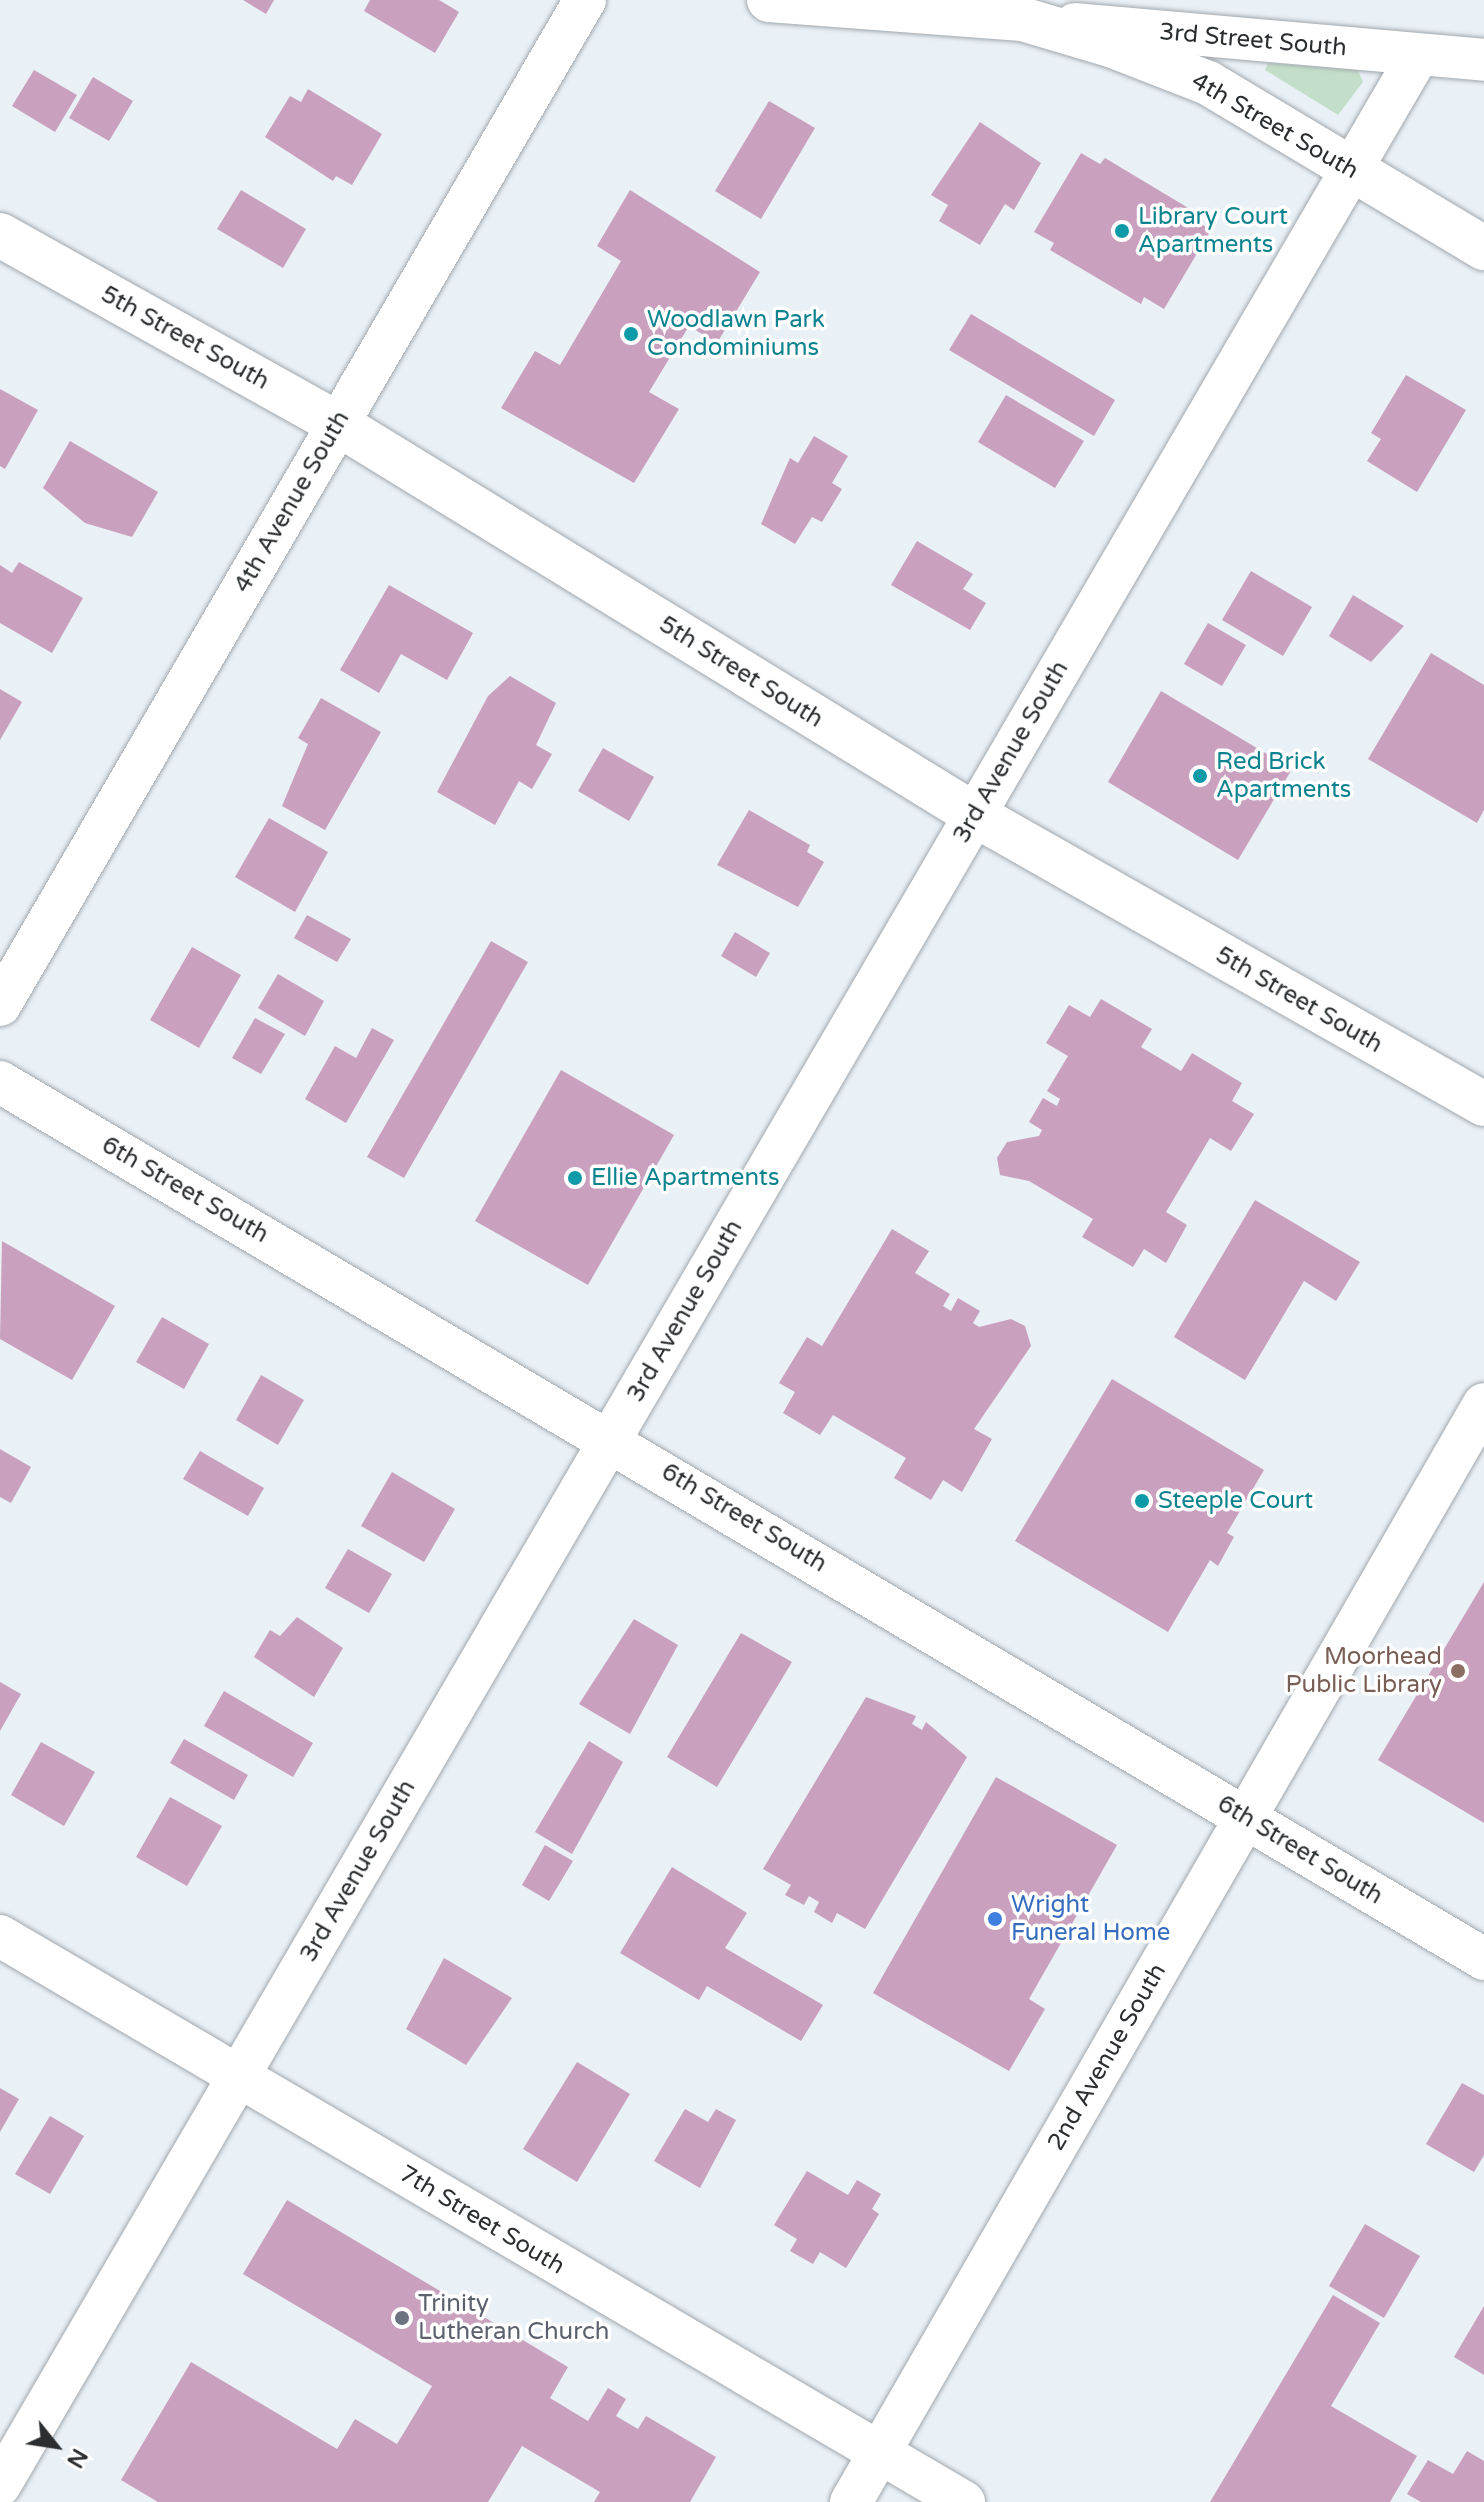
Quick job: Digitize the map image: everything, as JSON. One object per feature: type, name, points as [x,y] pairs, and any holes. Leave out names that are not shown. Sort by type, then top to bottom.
[{"type":"street","name":"4th Avenue South","points":[[0,1005],[585,0]]},
{"type":"street","name":"4th Street South","points":[[769,0],[1022,19],[1208,83],[1484,248]]},
{"type":"street","name":"3rd Street South","points":[[1022,19],[1484,60]]},
{"type":"street","name":"3rd Avenue South","points":[[0,2485],[1418,55]]},
{"type":"street","name":"5th Street South","points":[[0,235],[338,424],[975,815],[1484,1104]]},
{"type":"street","name":"6th Street South","points":[[0,1082],[610,1439],[1484,1959]]},
{"type":"street","name":"2nd Avenue South","points":[[851,2502],[1484,1404]]},
{"type":"street","name":"7th Street South","points":[[0,1936],[964,2502]]},
{"type":"green space","points":[[1268,63],[1358,70],[1363,82],[1338,115],[1265,70]]},
{"type":"building","points":[[243,0],[274,0],[266,14]]},
{"type":"building","points":[[370,0],[439,0],[459,12],[435,53],[364,11]]},
{"type":"building","points":[[34,70],[77,95],[55,132],[12,106]]},
{"type":"building","points":[[93,77],[133,101],[109,141],[69,118]]},
{"type":"building","points":[[308,89],[382,134],[352,185],[336,176],[333,181],[265,137],[290,96],[301,102]]},
{"type":"building","points":[[769,101],[815,128],[761,219],[715,191]]},
{"type":"building","points":[[980,122],[1041,163],[1014,210],[1005,204],[980,245],[939,221],[948,205],[931,195]]},
{"type":"building","name":"Library Court Apartments","points":[[1081,153],[1100,164],[1105,158],[1195,212],[1191,218],[1211,230],[1164,309],[1144,297],[1141,304],[1050,250],[1054,243],[1034,232]]},
{"type":"building","points":[[241,190],[306,229],[283,268],[217,229]]},
{"type":"building","name":"Woodlawn Park Condominiums","points":[[630,190],[760,272],[717,343],[689,326],[649,392],[679,409],[634,483],[501,408],[535,351],[560,365],[621,261],[597,246]]},
{"type":"building","points":[[971,314],[1115,400],[1094,436],[949,350]]},
{"type":"building","points":[[1406,375],[1466,410],[1417,492],[1367,461],[1381,439],[1371,433]]},
{"type":"building","points":[[0,389],[38,410],[5,469],[0,466]]},
{"type":"building","points":[[1006,395],[1084,441],[1055,488],[978,442]]},
{"type":"building","points":[[814,436],[848,456],[832,483],[842,489],[822,522],[812,517],[795,544],[761,524],[790,458],[798,463]]},
{"type":"building","points":[[70,441],[158,492],[132,537],[85,523],[43,488]]},
{"type":"building","points":[[917,541],[973,574],[963,589],[986,603],[970,630],[891,585]]},
{"type":"building","points":[[19,562],[83,598],[52,653],[0,623],[0,565],[12,573]]},
{"type":"building","points":[[1251,571],[1312,607],[1283,656],[1222,620]]},
{"type":"building","points":[[389,585],[473,633],[447,680],[401,654],[379,693],[340,670]]},
{"type":"building","points":[[1353,595],[1404,626],[1371,662],[1329,636]]},
{"type":"building","points":[[1208,623],[1246,645],[1222,686],[1184,664]]},
{"type":"building","points":[[1431,653],[1484,685],[1484,810],[1477,823],[1368,759]]},
{"type":"building","points":[[510,676],[556,703],[536,745],[552,754],[532,789],[519,781],[495,825],[437,792],[488,696]]},
{"type":"building","points":[[0,689],[22,702],[0,740]]},
{"type":"building","name":"Red Brick Apartments","points":[[1161,691],[1292,769],[1238,860],[1108,782]]},
{"type":"building","points":[[321,698],[381,732],[325,830],[282,806],[308,744],[298,738]]},
{"type":"building","points":[[603,748],[654,777],[629,821],[578,791]]},
{"type":"building","points":[[749,810],[810,845],[807,852],[824,862],[798,907],[717,865]]},
{"type":"building","points":[[269,818],[328,852],[295,912],[235,877]]},
{"type":"building","points":[[307,915],[351,939],[337,962],[294,938]]},
{"type":"building","points":[[735,932],[770,953],[756,977],[721,956]]},
{"type":"building","points":[[491,941],[528,962],[404,1178],[367,1157]]},
{"type":"building","points":[[192,947],[241,975],[199,1048],[150,1020]]},
{"type":"building","points":[[278,974],[324,1001],[305,1036],[258,1008]]},
{"type":"building","points":[[1101,999],[1152,1029],[1141,1047],[1181,1071],[1192,1053],[1242,1083],[1232,1101],[1254,1114],[1231,1151],[1210,1138],[1166,1212],[1187,1225],[1166,1263],[1144,1249],[1133,1267],[1082,1237],[1093,1219],[1029,1181],[1000,1175],[997,1158],[1007,1142],[1039,1136],[1042,1130],[1029,1122],[1043,1098],[1057,1106],[1060,1099],[1047,1091],[1068,1056],[1046,1043],[1069,1005],[1090,1017]]},
{"type":"building","points":[[255,1018],[285,1034],[261,1074],[232,1058]]},
{"type":"building","points":[[372,1028],[394,1040],[346,1123],[305,1099],[335,1046],[356,1058]]},
{"type":"building","name":"Ellie Apartments","points":[[561,1070],[674,1135],[588,1285],[475,1221]]},
{"type":"building","points":[[1255,1200],[1360,1262],[1336,1301],[1304,1281],[1245,1380],[1174,1337]]},
{"type":"building","points":[[892,1229],[929,1251],[915,1273],[950,1294],[943,1306],[951,1311],[958,1298],[980,1311],[973,1323],[979,1327],[1011,1319],[1025,1326],[1031,1346],[974,1429],[992,1439],[962,1492],[943,1480],[931,1500],[894,1478],[906,1458],[833,1415],[820,1435],[783,1413],[795,1392],[779,1383],[807,1337],[822,1346]]},
{"type":"building","points":[[2,1241],[115,1306],[72,1380],[0,1339]]},
{"type":"building","points":[[162,1317],[209,1344],[184,1389],[136,1362]]},
{"type":"building","points":[[261,1375],[304,1400],[278,1445],[236,1420]]},
{"type":"building","name":"Steeple Court","points":[[1112,1379],[1264,1470],[1227,1533],[1234,1537],[1218,1566],[1210,1560],[1168,1632],[1015,1541]]},
{"type":"building","points":[[0,1449],[31,1467],[11,1503],[0,1497]]},
{"type":"building","points":[[200,1451],[264,1488],[248,1516],[183,1479]]},
{"type":"building","points":[[392,1472],[455,1509],[424,1562],[361,1526]]},
{"type":"building","points":[[348,1549],[392,1574],[369,1613],[325,1588]]},
{"type":"building","name":"Moorhead Public Library","points":[[1484,1582],[1484,1823],[1378,1760]]},
{"type":"building","points":[[297,1617],[343,1648],[314,1697],[254,1657],[270,1630],[280,1636]]},
{"type":"building","points":[[634,1619],[678,1645],[630,1734],[579,1704]]},
{"type":"building","points":[[741,1633],[792,1662],[717,1787],[667,1757]]},
{"type":"building","points":[[0,1682],[21,1694],[0,1731]]},
{"type":"building","points":[[224,1691],[313,1743],[293,1777],[204,1726]]},
{"type":"building","points":[[866,1697],[916,1716],[912,1724],[922,1730],[926,1722],[967,1757],[865,1929],[837,1913],[832,1923],[814,1912],[819,1902],[809,1896],[804,1905],[785,1895],[791,1885],[763,1869]]},
{"type":"building","points":[[184,1739],[248,1775],[234,1800],[170,1763]]},
{"type":"building","points":[[589,1741],[623,1762],[572,1854],[535,1832]]},
{"type":"building","points":[[41,1742],[95,1772],[64,1826],[11,1795]]},
{"type":"building","name":"Wright Funeral Home","points":[[996,1777],[1117,1845],[1029,1999],[1045,2009],[1009,2071],[873,1993]]},
{"type":"building","points":[[170,1797],[222,1826],[187,1886],[136,1857]]},
{"type":"building","points":[[545,1845],[573,1861],[549,1901],[522,1885]]},
{"type":"building","points":[[672,1867],[747,1913],[725,1948],[823,2005],[801,2041],[707,1986],[699,2000],[620,1953]]},
{"type":"building","points":[[444,1958],[512,1998],[466,2065],[406,2029]]},
{"type":"building","points":[[577,2062],[630,2094],[577,2182],[523,2149]]},
{"type":"building","points":[[1462,2083],[1484,2095],[1484,2155],[1474,2172],[1426,2144]]},
{"type":"building","points":[[0,2088],[19,2099],[0,2132]]},
{"type":"building","points":[[685,2109],[708,2122],[716,2109],[736,2120],[700,2188],[654,2161]]},
{"type":"building","points":[[50,2116],[84,2136],[50,2194],[15,2174]]},
{"type":"building","points":[[807,2171],[848,2195],[857,2180],[881,2194],[872,2209],[879,2214],[846,2268],[820,2252],[813,2264],[790,2251],[797,2239],[774,2225]]},
{"type":"building","name":"Trinity Lutheran Church","points":[[287,2200],[568,2367],[550,2398],[588,2421],[608,2388],[626,2399],[616,2416],[638,2429],[646,2416],[716,2457],[690,2502],[594,2502],[600,2492],[522,2446],[488,2502],[158,2502],[121,2480],[191,2362],[337,2449],[355,2419],[397,2444],[432,2386],[243,2274]]},
{"type":"building","points":[[1365,2224],[1420,2256],[1384,2318],[1329,2286]]},
{"type":"building","points":[[1333,2295],[1380,2323],[1331,2406],[1417,2456],[1390,2502],[1210,2502]]},
{"type":"building","points":[[1484,2306],[1484,2375],[1454,2357]]},
{"type":"building","points":[[1467,2451],[1484,2461],[1484,2502],[1421,2502],[1407,2494],[1428,2460],[1453,2474]]},
{"type":"place","name":"Library Court Apartments","points":[[1122,231]]},
{"type":"place","name":"Woodlawn Park Condominiums","points":[[631,334]]},
{"type":"place","name":"Red Brick Apartments","points":[[1200,776]]},
{"type":"place","name":"Ellie Apartments","points":[[575,1178]]},
{"type":"place","name":"Steeple Court","points":[[1142,1501]]},
{"type":"place","name":"Moorhead Public Library","points":[[1458,1671]]},
{"type":"place","name":"Wright Funeral Home","points":[[995,1919]]},
{"type":"place","name":"Trinity Lutheran Church","points":[[402,2318]]}]
